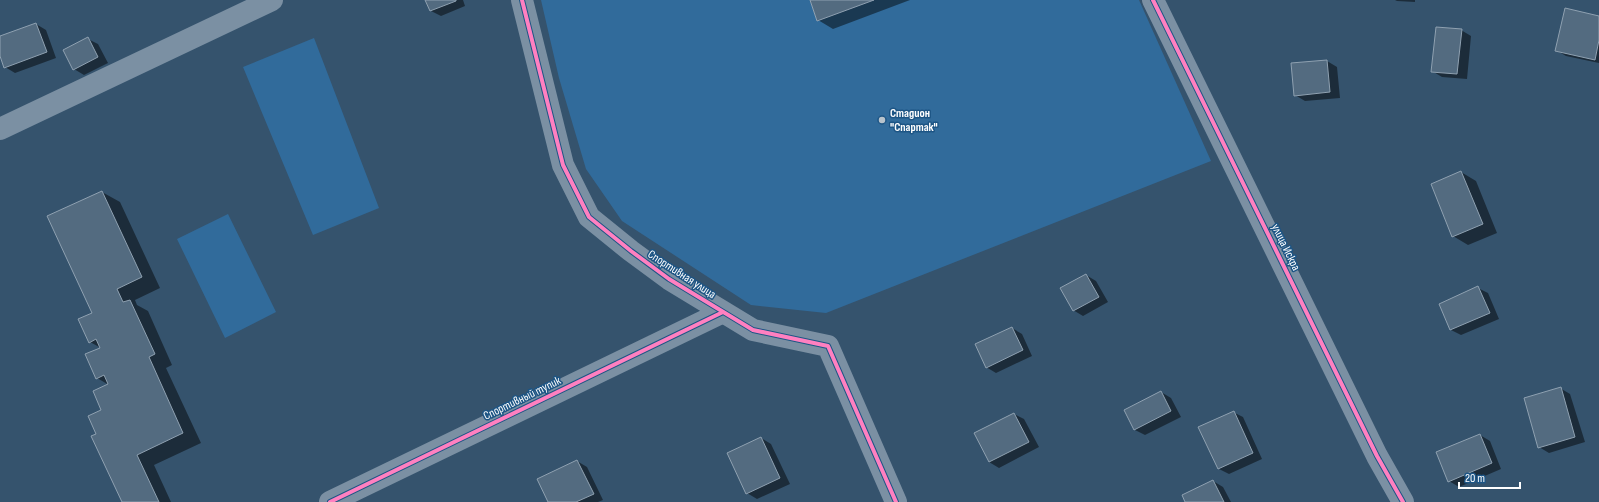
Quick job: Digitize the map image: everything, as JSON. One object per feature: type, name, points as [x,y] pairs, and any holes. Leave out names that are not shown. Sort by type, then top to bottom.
[{"type":"street","points":[[0,129],[272,0]]},
{"type":"street","name":"Спортивная улица","points":[[522,0],[563,164],[589,217],[669,279],[753,330],[828,346],[896,502]]},
{"type":"street","name":"улица Искра","points":[[1153,0],[1377,456],[1403,502]]},
{"type":"street","name":"Спортивный тупик","points":[[330,502],[724,312]]},
{"type":"shaded area","name":"Стадион \"Спартак\"","points":[[541,0],[1139,0],[1211,161],[826,313],[751,305],[622,221],[586,169],[559,78]]},
{"type":"shaded area","points":[[314,38],[379,208],[313,235],[243,67]]},
{"type":"shaded area","points":[[228,214],[276,312],[225,338],[177,239]]},
{"type":"building","points":[[425,0],[456,0],[456,1],[430,11]]},
{"type":"building","points":[[810,0],[874,0],[817,21]]},
{"type":"building","points":[[1565,8],[1599,16],[1599,40],[1595,60],[1555,51]]},
{"type":"building","points":[[36,23],[47,52],[4,68],[0,56],[0,36]]},
{"type":"building","points":[[1436,27],[1462,29],[1457,74],[1431,72]]},
{"type":"building","points":[[88,37],[98,57],[73,70],[63,50]]},
{"type":"building","points":[[1327,60],[1330,92],[1294,96],[1291,63]]},
{"type":"building","points":[[1461,171],[1483,224],[1452,237],[1431,184]]},
{"type":"building","points":[[102,191],[142,277],[117,289],[123,302],[130,300],[155,354],[149,357],[183,433],[137,455],[159,502],[122,502],[91,436],[96,434],[88,416],[101,410],[93,391],[108,384],[104,375],[96,379],[85,354],[100,348],[96,339],[89,343],[78,319],[92,313],[47,216]]},
{"type":"building","points":[[1086,274],[1099,297],[1073,311],[1060,288]]},
{"type":"building","points":[[1478,286],[1490,313],[1450,330],[1439,304]]},
{"type":"building","points":[[1012,327],[1023,350],[986,368],[975,344]]},
{"type":"building","points":[[1561,387],[1575,437],[1538,448],[1524,398]]},
{"type":"building","points":[[1161,391],[1171,411],[1134,430],[1124,410]]},
{"type":"building","points":[[1234,411],[1253,453],[1218,469],[1198,427]]},
{"type":"building","points":[[1014,413],[1029,442],[989,462],[974,433]]},
{"type":"building","points":[[1480,434],[1492,463],[1448,482],[1436,452]]},
{"type":"building","points":[[761,437],[780,478],[746,494],[727,453]]},
{"type":"building","points":[[577,460],[594,494],[576,502],[548,502],[537,479]]},
{"type":"building","points":[[1213,480],[1224,502],[1185,502],[1182,495]]},
{"type":"cycle path","points":[[522,0],[563,165],[589,217],[669,279],[753,330],[828,346],[896,502]]},
{"type":"cycle path","points":[[1153,0],[1377,456],[1403,502]]},
{"type":"cycle path","points":[[330,502],[723,312]]},
{"type":"place","name":"Стадион \"Спартак\"","points":[[882,120]]}]
